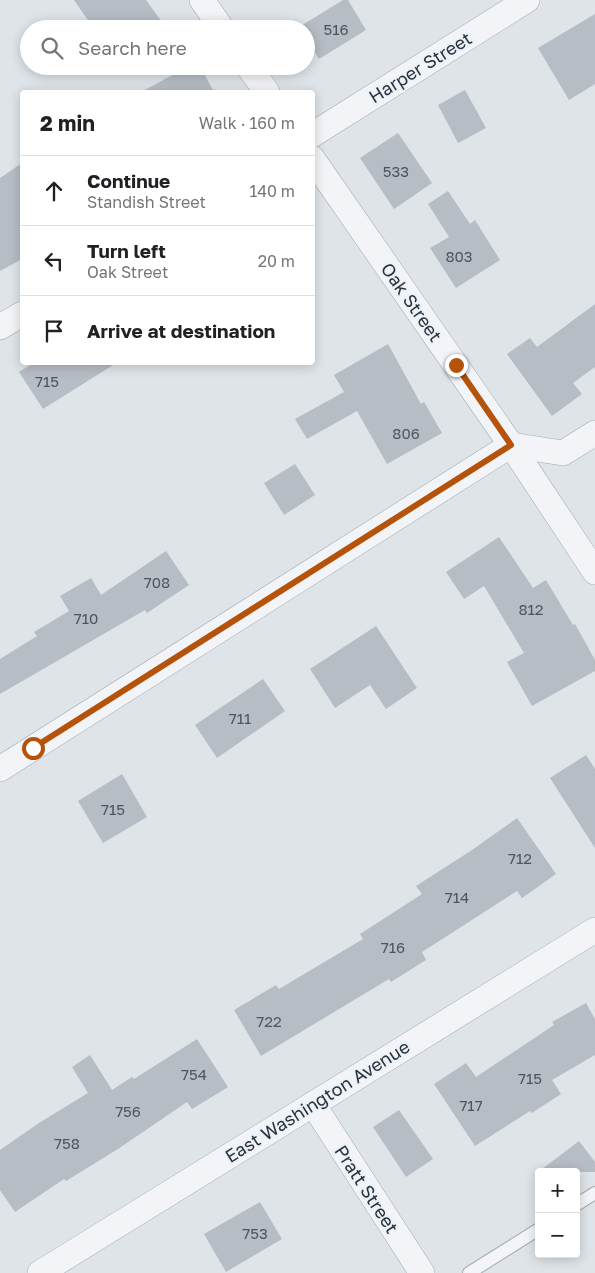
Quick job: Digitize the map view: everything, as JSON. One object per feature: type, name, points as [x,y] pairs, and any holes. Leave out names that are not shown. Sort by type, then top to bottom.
[{"type":"street","points":[[202,0],[216,20]]},
{"type":"street","name":"Harper Street","points":[[315,133],[527,0]]},
{"type":"street","points":[[255,75],[266,90]]},
{"type":"street","name":"Oak Street","points":[[315,162],[511,445],[595,572]]},
{"type":"street","points":[[0,327],[20,315]]},
{"type":"street","points":[[0,769],[511,445],[564,452],[595,433]]},
{"type":"street","name":"East Washington Avenue","points":[[40,1273],[595,930]]},
{"type":"street","name":"Pratt Street","points":[[313,1104],[422,1273]]},
{"type":"lane","points":[[580,1202],[595,1193]]},
{"type":"lane","points":[[469,1273],[535,1232]]},
{"type":"building","points":[[74,0],[146,0],[160,20],[88,20]]},
{"type":"building","points":[[343,0],[348,0],[366,30],[319,59],[315,53],[315,20],[310,20]]},
{"type":"building","points":[[595,14],[595,84],[569,100],[538,48]]},
{"type":"building","points":[[172,75],[205,75],[213,90],[145,90]]},
{"type":"building","points":[[465,90],[486,128],[458,143],[438,105]]},
{"type":"building","points":[[398,133],[432,183],[394,209],[360,158]]},
{"type":"building","points":[[20,164],[20,260],[0,271],[0,178]]},
{"type":"building","points":[[448,191],[470,224],[475,220],[500,260],[456,288],[430,248],[449,237],[428,204]]},
{"type":"building","points":[[595,304],[595,367],[573,383],[582,394],[552,416],[507,354],[530,338],[537,347]]},
{"type":"building","points":[[388,344],[421,404],[424,402],[442,433],[387,464],[357,411],[307,439],[295,419],[344,392],[334,375]]},
{"type":"building","points":[[30,365],[113,365],[43,409],[19,372]]},
{"type":"building","points":[[295,464],[315,495],[284,515],[264,483]]},
{"type":"building","points":[[499,537],[533,588],[546,580],[573,625],[575,624],[595,660],[595,671],[532,706],[507,662],[524,653],[484,586],[464,599],[446,572]]},
{"type":"building","points":[[166,551],[189,585],[147,613],[145,610],[0,694],[0,659],[37,636],[34,632],[69,611],[60,596],[91,578],[101,595]]},
{"type":"building","points":[[376,626],[417,688],[386,709],[370,685],[335,708],[310,669]]},
{"type":"building","points":[[263,679],[285,711],[217,758],[195,725]]},
{"type":"building","points":[[586,755],[595,769],[595,848],[550,778]]},
{"type":"building","points":[[122,774],[147,817],[103,843],[78,801]]},
{"type":"building","points":[[517,818],[556,874],[522,898],[517,891],[422,952],[426,960],[391,982],[389,979],[261,1056],[234,1010],[276,985],[279,989],[363,939],[360,934],[422,894],[416,886]]},
{"type":"building","points":[[586,1003],[595,1019],[595,1055],[552,1080],[561,1094],[475,1146],[434,1084],[466,1063],[476,1077],[554,1025],[552,1022]]},
{"type":"building","points":[[197,1039],[228,1087],[192,1109],[187,1102],[118,1149],[66,1181],[64,1179],[15,1212],[0,1190],[0,1150],[88,1093],[72,1067],[90,1055],[112,1090],[132,1077],[134,1079]]},
{"type":"building","points":[[399,1110],[433,1159],[406,1177],[373,1127]]},
{"type":"building","points":[[579,1141],[595,1162],[595,1172],[580,1172],[580,1168],[543,1168]]},
{"type":"building","points":[[260,1202],[282,1239],[226,1272],[204,1234]]},
{"type":"route","points":[[33,748],[511,445],[456,365]]}]
